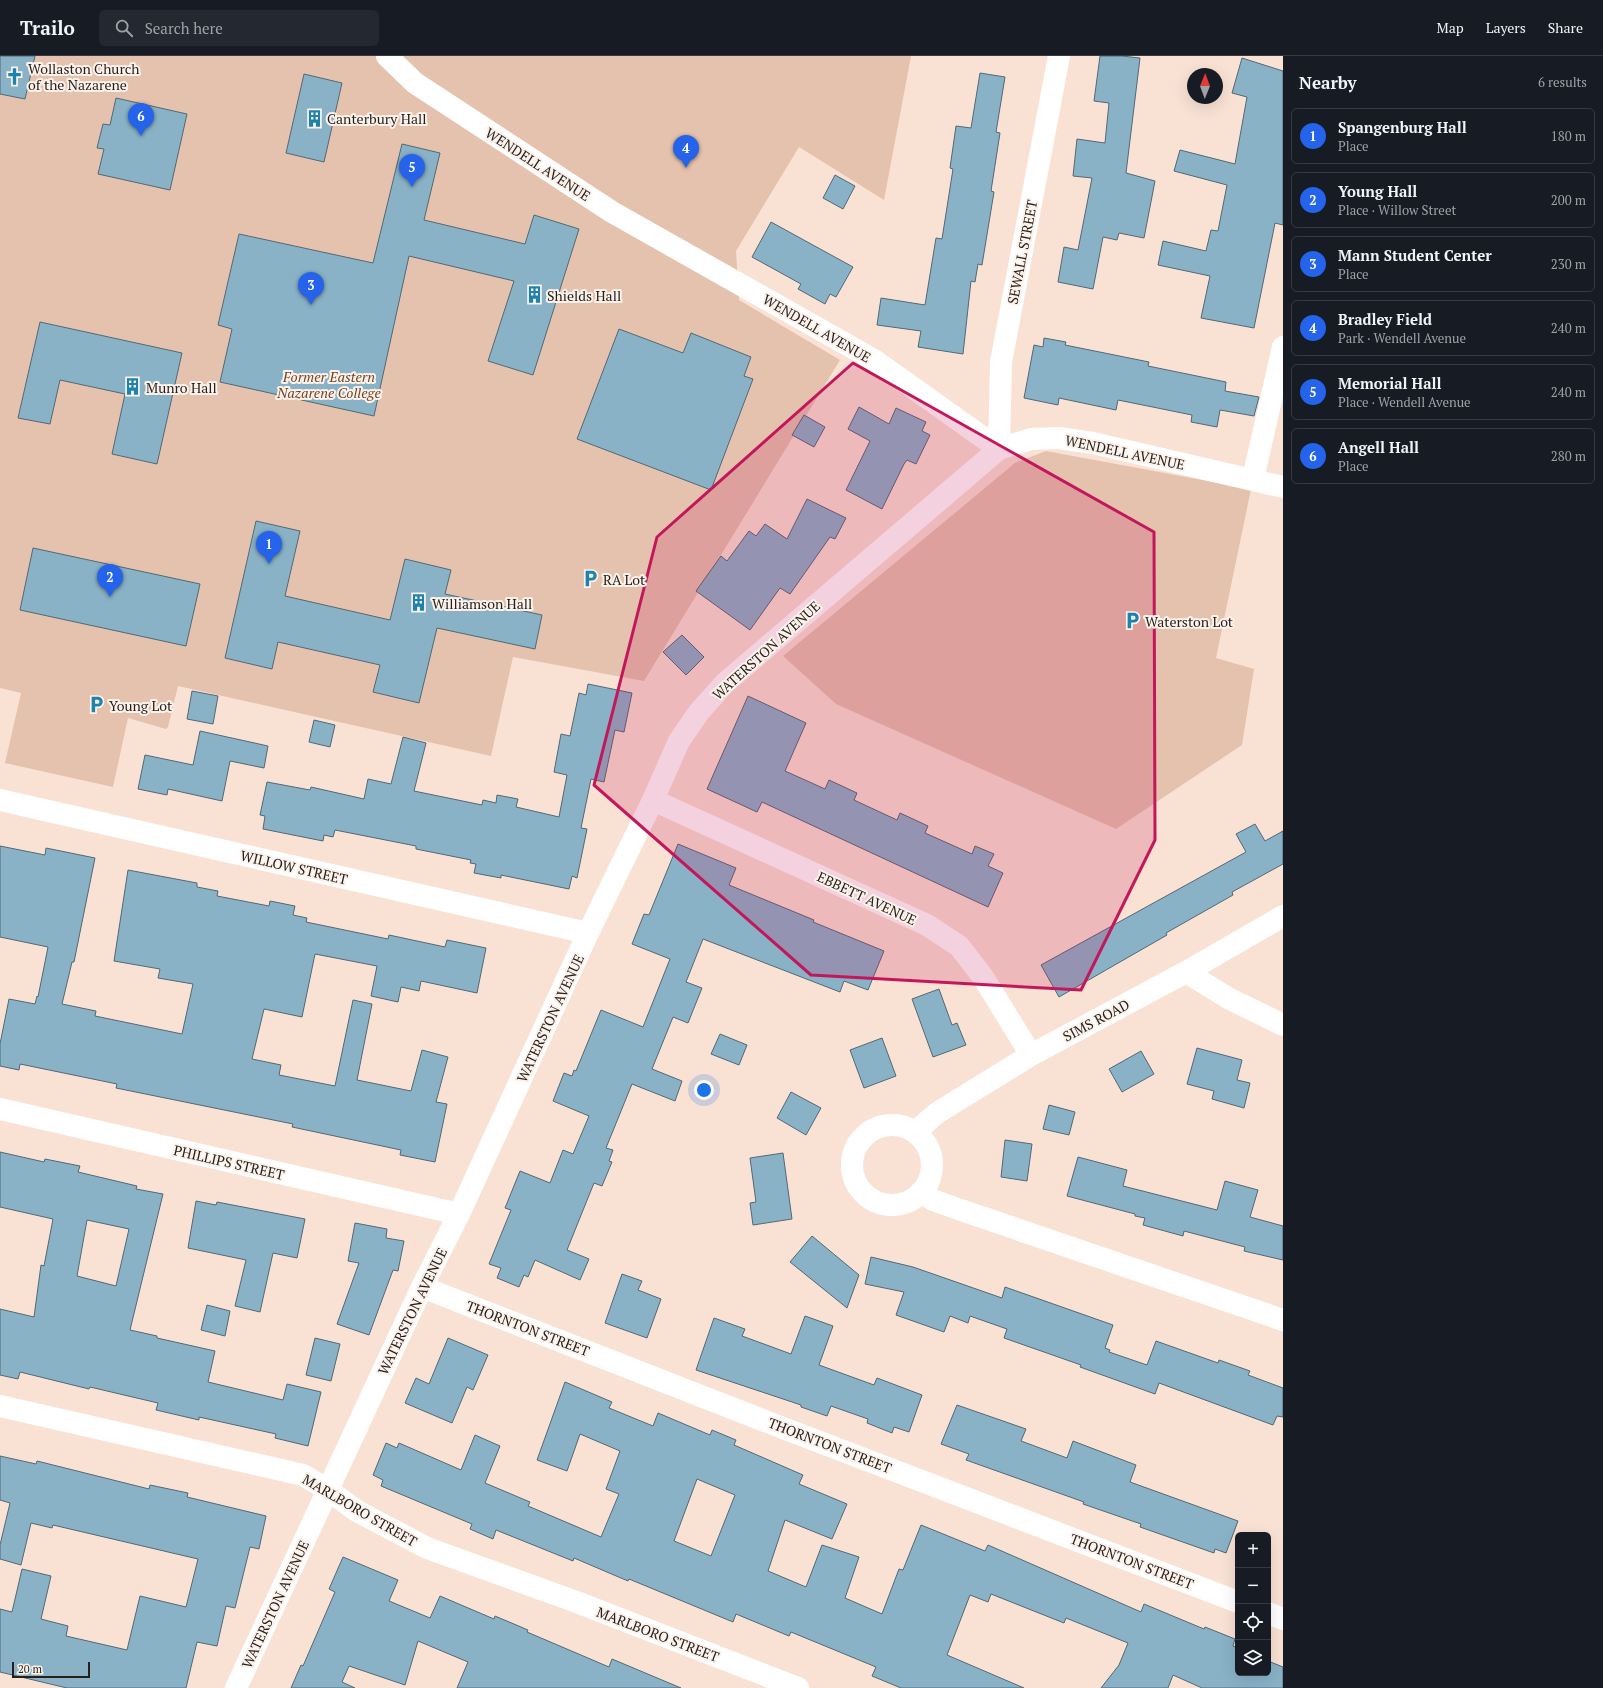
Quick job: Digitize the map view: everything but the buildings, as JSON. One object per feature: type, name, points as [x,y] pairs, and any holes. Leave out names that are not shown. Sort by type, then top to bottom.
[{"type":"street","name":"WENDELL AVENUE","points":[[387,56],[415,83],[612,212],[874,360],[999,449],[1031,439],[1058,438],[1093,443],[1283,487]]},
{"type":"street","name":"SEWALL STREET","points":[[999,449],[1001,362],[1059,56]]},
{"type":"street","points":[[1253,479],[1283,347]]},
{"type":"street","name":"WATERSTON AVENUE","points":[[236,1688],[422,1287],[459,1214],[588,933],[653,800],[679,741],[699,712],[725,683],[999,449]]},
{"type":"street","name":"WILLOW STREET","points":[[0,800],[588,933]]},
{"type":"street","name":"EBBETT AVENUE","points":[[653,800],[927,925],[959,946],[983,978],[1031,1055]]},
{"type":"street","name":"SIMS ROAD","points":[[915,1132],[937,1113],[1031,1055],[1186,972],[1283,916]]},
{"type":"street","points":[[1186,972],[1228,998],[1283,1026]]},
{"type":"street","name":"PHILLIPS STREET","points":[[0,1109],[459,1214]]},
{"type":"street","points":[[895,1125],[915,1132],[928,1147],[932,1166],[929,1180],[922,1192],[908,1201],[894,1205],[874,1201],[862,1192],[853,1175],[853,1154],[860,1139],[874,1128],[895,1125]]},
{"type":"street","points":[[922,1192],[933,1200],[958,1209],[1283,1320]]},
{"type":"street","name":"THORNTON STREET","points":[[422,1287],[776,1425],[1235,1601]]},
{"type":"street","name":"MARLBORO STREET","points":[[0,1406],[302,1475],[328,1490],[357,1511],[427,1548],[574,1602],[798,1688]]},
{"type":"street","points":[[1271,1614],[1283,1619]]},
{"type":"highlighted area","points":[[853,363],[1154,532],[1155,840],[1081,990],[811,975],[594,785],[657,537]]},
{"type":"green space","name":"Former Eastern Nazarene College","points":[[0,56],[911,56],[884,200],[799,147],[736,251],[739,300],[840,360],[644,681],[513,657],[491,756],[178,686],[168,727],[166,729],[128,718],[113,787],[5,763],[21,693],[0,688]]},
{"type":"green space","points":[[1046,451],[1251,489],[1216,658],[1254,669],[1242,745],[1116,829],[836,704],[783,656],[1015,463]]},
{"type":"place","name":"Wollaston Church of the Nazarene","points":[[15,76]]},
{"type":"place","name":"Canterbury Hall","points":[[314,118]]},
{"type":"place","name":"Angell Hall","points":[[141,136]]},
{"type":"place","name":"Bradley Field","points":[[686,168]]},
{"type":"place","name":"Memorial Hall","points":[[412,187]]},
{"type":"place","name":"Shields Hall","points":[[534,295]]},
{"type":"place","name":"Mann Student Center","points":[[311,305]]},
{"type":"place","name":"Munro Hall","points":[[133,387]]},
{"type":"place","name":"Spangenburg Hall","points":[[269,564]]},
{"type":"place","name":"RA Lot","points":[[590,579]]},
{"type":"place","name":"Young Hall","points":[[110,597]]},
{"type":"place","name":"Williamson Hall","points":[[419,603]]},
{"type":"place","name":"Waterston Lot","points":[[1132,621]]},
{"type":"place","name":"Young Lot","points":[[96,705]]}]
